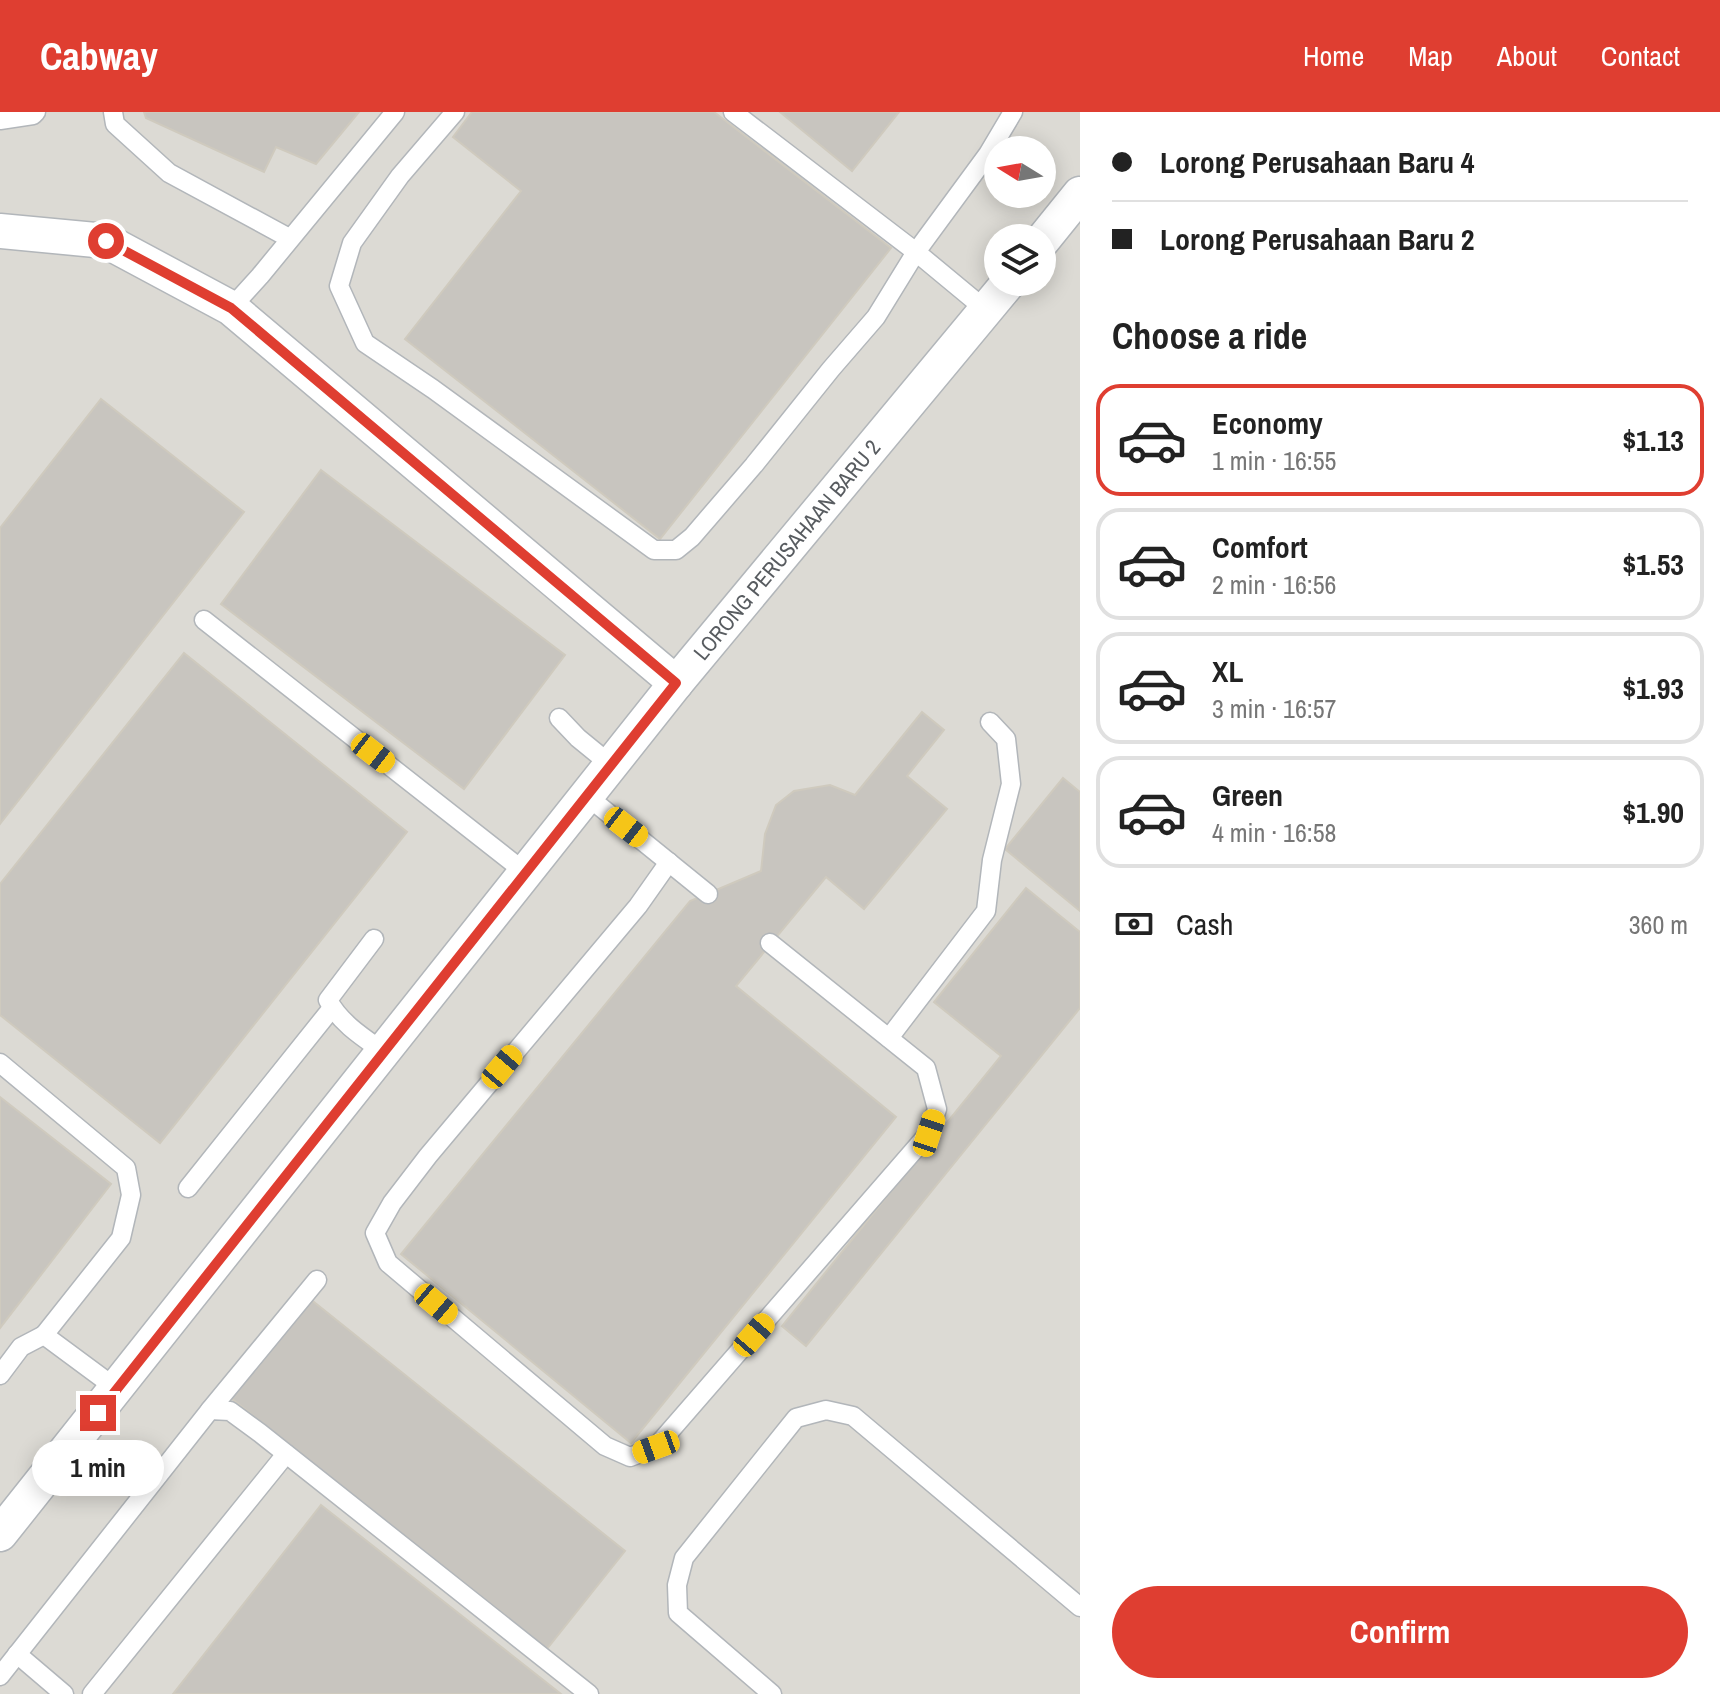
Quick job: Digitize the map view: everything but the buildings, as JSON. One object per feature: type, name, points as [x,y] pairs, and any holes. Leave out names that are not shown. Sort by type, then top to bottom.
[{"type":"street","points":[[1056,224],[1080,194]]},
{"type":"street","points":[[0,231],[106,241],[231,308],[676,683]]},
{"type":"street","name":"LORONG PERUSAHAAN BARU 2","points":[[0,1534],[676,683],[998,296]]},
{"type":"lane","points":[[0,120],[36,112]]},
{"type":"lane","points":[[113,112],[115,124],[169,173],[289,238]]},
{"type":"lane","points":[[231,308],[395,112]]},
{"type":"lane","points":[[455,112],[400,176],[352,243],[339,286],[365,343],[654,550],[676,550],[702,525],[876,317],[916,252],[988,154],[1013,112]]},
{"type":"lane","points":[[733,112],[916,252],[986,310]]},
{"type":"lane","points":[[204,620],[526,873]]},
{"type":"lane","points":[[559,718],[611,765]]},
{"type":"lane","points":[[889,1038],[986,911],[992,860],[1011,784],[1006,739],[990,722]]},
{"type":"lane","points":[[587,796],[708,894]]},
{"type":"lane","points":[[669,862],[638,906],[428,1156],[392,1203],[375,1233],[388,1263],[605,1446],[630,1457],[656,1447],[929,1133],[937,1109],[926,1068],[770,943]]},
{"type":"lane","points":[[374,939],[328,1000],[356,1032],[384,1052]]},
{"type":"lane","points":[[188,1188],[332,1008]]},
{"type":"lane","points":[[0,1063],[126,1168],[131,1195],[121,1238],[44,1335],[21,1347],[0,1375]]},
{"type":"lane","points":[[0,1676],[317,1280]]},
{"type":"lane","points":[[44,1335],[117,1389]]},
{"type":"lane","points":[[210,1410],[230,1411],[589,1694]]},
{"type":"lane","points":[[772,1694],[678,1613],[677,1585],[684,1558],[796,1418],[826,1410],[853,1416],[1080,1607]]},
{"type":"lane","points":[[92,1694],[286,1454]]},
{"type":"lane","points":[[17,1654],[64,1694]]},
{"type":"shaded area","points":[[0,112],[1080,112],[1080,1694],[0,1694]]},
{"type":"route","points":[[98,1413],[676,683],[231,308],[106,241]]}]
